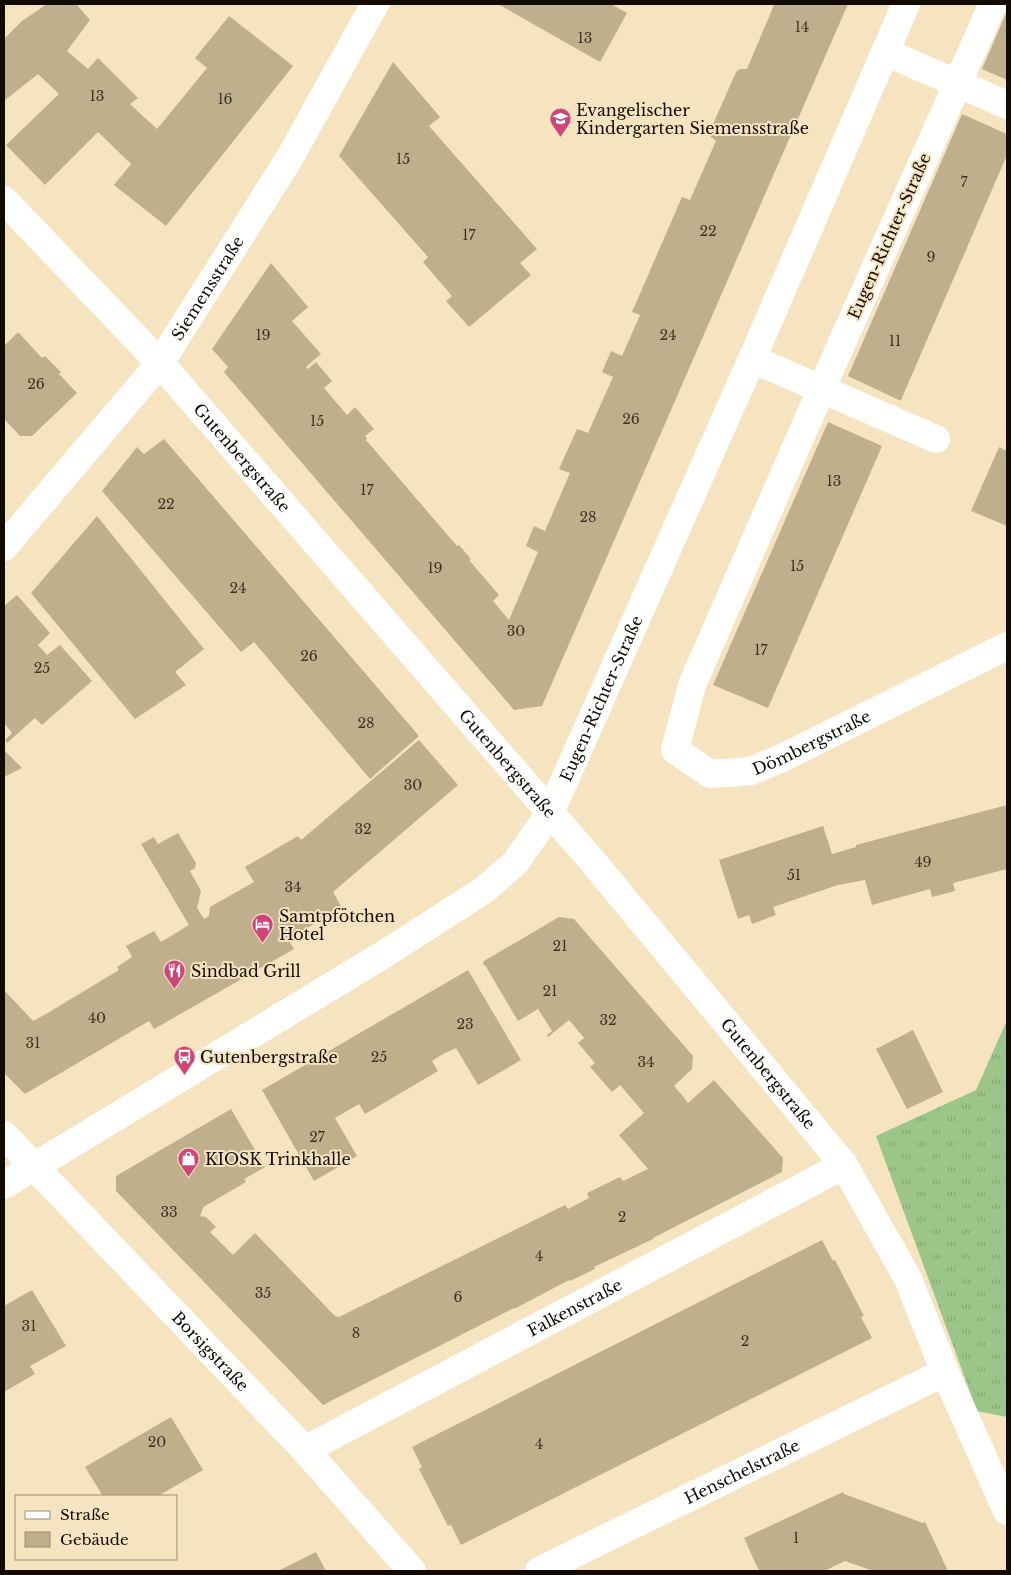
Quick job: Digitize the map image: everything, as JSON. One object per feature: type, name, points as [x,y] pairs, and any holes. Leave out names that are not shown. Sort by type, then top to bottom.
[{"type":"street","name":"Siemensstraße","points":[[4,548],[160,363],[289,160],[375,4]]},
{"type":"street","name":"Eugen-Richter-Straße","points":[[4,1186],[386,952],[484,890],[515,863],[550,813],[752,359],[906,4]]},
{"type":"street","name":"Eugen-Richter-Straße","points":[[692,685],[993,4]]},
{"type":"street","points":[[886,52],[1007,105]]},
{"type":"street","name":"Gutenbergstraße","points":[[4,200],[160,363],[594,863],[844,1164],[908,1279],[945,1372],[1007,1510]]},
{"type":"street","points":[[752,359],[936,439]]},
{"type":"street","name":"Dömbergstraße","points":[[692,685],[675,750],[710,774],[750,771],[782,758],[1007,646]]},
{"type":"street","name":"Borsigstraße","points":[[4,1135],[305,1450],[412,1571]]},
{"type":"street","name":"Falkenstraße","points":[[305,1450],[844,1164]]},
{"type":"street","name":"Henschelstraße","points":[[539,1571],[945,1372]]},
{"type":"green space","points":[[1007,1020],[1007,1417],[977,1411],[876,1136],[976,1090]]},
{"type":"building","points":[[47,4],[76,4],[90,20],[67,51],[88,69],[98,58],[138,98],[130,104],[157,129],[207,68],[195,58],[229,16],[293,66],[166,226],[114,185],[131,164],[98,132],[45,185],[6,145],[59,94],[38,74],[4,101],[4,39],[22,21]]},
{"type":"building","points":[[498,4],[611,4],[627,13],[600,62]]},
{"type":"building","points":[[771,4],[848,4],[542,706],[514,710],[224,372],[228,367],[212,349],[271,263],[308,307],[292,321],[321,354],[306,367],[308,369],[316,362],[332,381],[324,388],[347,415],[355,407],[374,429],[365,436],[366,440],[457,546],[459,545],[471,559],[469,560],[499,595],[493,601],[509,620],[538,552],[526,546],[534,526],[545,531],[570,473],[559,469],[577,429],[588,433],[613,377],[602,372],[611,351],[622,356],[640,315],[632,312],[682,197],[690,200],[716,141],[711,137],[710,131],[736,72],[740,69],[747,69],[774,5]]},
{"type":"building","points":[[1007,11],[1007,80],[982,69]]},
{"type":"building","points":[[393,62],[440,117],[429,126],[537,249],[520,263],[531,275],[469,327],[446,301],[452,296],[423,262],[428,257],[339,156]]},
{"type":"building","points":[[962,114],[1007,134],[1007,155],[901,400],[899,400],[848,376]]},
{"type":"building","points":[[18,332],[42,358],[45,356],[61,372],[59,374],[77,393],[32,436],[20,436],[4,419],[4,346]]},
{"type":"building","points":[[828,422],[882,446],[768,708],[713,685]]},
{"type":"building","points":[[164,439],[419,736],[370,779],[254,642],[241,652],[102,491],[137,447],[144,454]]},
{"type":"building","points":[[999,447],[1007,451],[1007,526],[971,511]]},
{"type":"building","points":[[97,516],[204,649],[175,672],[186,685],[135,719],[31,593]]},
{"type":"building","points":[[17,595],[50,633],[38,645],[47,655],[60,645],[92,681],[42,725],[35,718],[7,743],[5,740],[12,733],[4,723],[4,606]]},
{"type":"building","points":[[419,740],[458,785],[333,892],[342,908],[288,939],[294,949],[154,1029],[149,1021],[25,1094],[4,1073],[4,990],[33,1021],[119,970],[117,967],[132,957],[126,946],[154,931],[161,942],[189,925],[141,844],[154,837],[158,844],[178,833],[196,863],[195,868],[190,871],[201,891],[197,908],[204,919],[209,916],[210,907],[254,882],[245,867],[298,836],[301,840]]},
{"type":"building","points":[[4,750],[22,768],[4,777]]},
{"type":"building","points":[[1007,805],[1007,869],[953,883],[955,891],[932,897],[930,889],[872,905],[865,880],[838,885],[773,907],[776,915],[752,924],[749,915],[738,919],[719,860],[823,826],[832,854],[856,847],[856,845]]},
{"type":"building","points":[[559,917],[574,919],[693,1056],[692,1069],[674,1086],[688,1103],[714,1080],[783,1158],[782,1172],[653,1239],[594,1267],[595,1269],[569,1280],[323,1405],[116,1191],[116,1176],[231,1109],[265,1167],[244,1179],[246,1182],[205,1206],[200,1216],[206,1217],[216,1227],[210,1232],[233,1255],[255,1233],[335,1316],[339,1317],[565,1205],[568,1209],[589,1198],[587,1193],[620,1177],[623,1181],[648,1169],[619,1135],[644,1113],[620,1085],[612,1092],[590,1067],[595,1063],[578,1043],[584,1038],[569,1020],[548,1037],[547,1035],[552,1031],[538,1009],[518,1021],[484,966],[484,961]]},
{"type":"building","points":[[468,970],[521,1060],[478,1085],[456,1048],[443,1054],[432,1061],[438,1071],[365,1114],[359,1104],[335,1118],[357,1156],[314,1181],[262,1090]]},
{"type":"building","points":[[913,1030],[943,1092],[907,1109],[876,1049]]},
{"type":"building","points":[[822,1240],[833,1261],[835,1260],[864,1316],[861,1317],[872,1338],[461,1545],[451,1525],[448,1526],[419,1469],[422,1467],[412,1447]]},
{"type":"building","points":[[32,1290],[66,1346],[30,1366],[35,1374],[4,1392],[4,1306]]},
{"type":"building","points":[[171,1417],[203,1470],[160,1495],[102,1495],[85,1467]]},
{"type":"building","points":[[843,1492],[844,1494],[923,1523],[925,1522],[948,1571],[873,1571],[845,1561],[824,1571],[759,1571],[744,1538]]},
{"type":"building","points":[[316,1552],[326,1571],[278,1571]]},
{"type":"place","name":"Evangelischer Kindergarten Siemensstraße","points":[[560,138]]},
{"type":"place","name":"Samtpfötchen Hotel","points":[[263,944]]},
{"type":"place","name":"Sindbad Grill","points":[[175,990]]},
{"type":"place","name":"Gutenbergstraße","points":[[184,1076]]},
{"type":"place","name":"KIOSK Trinkhalle","points":[[189,1178]]}]
